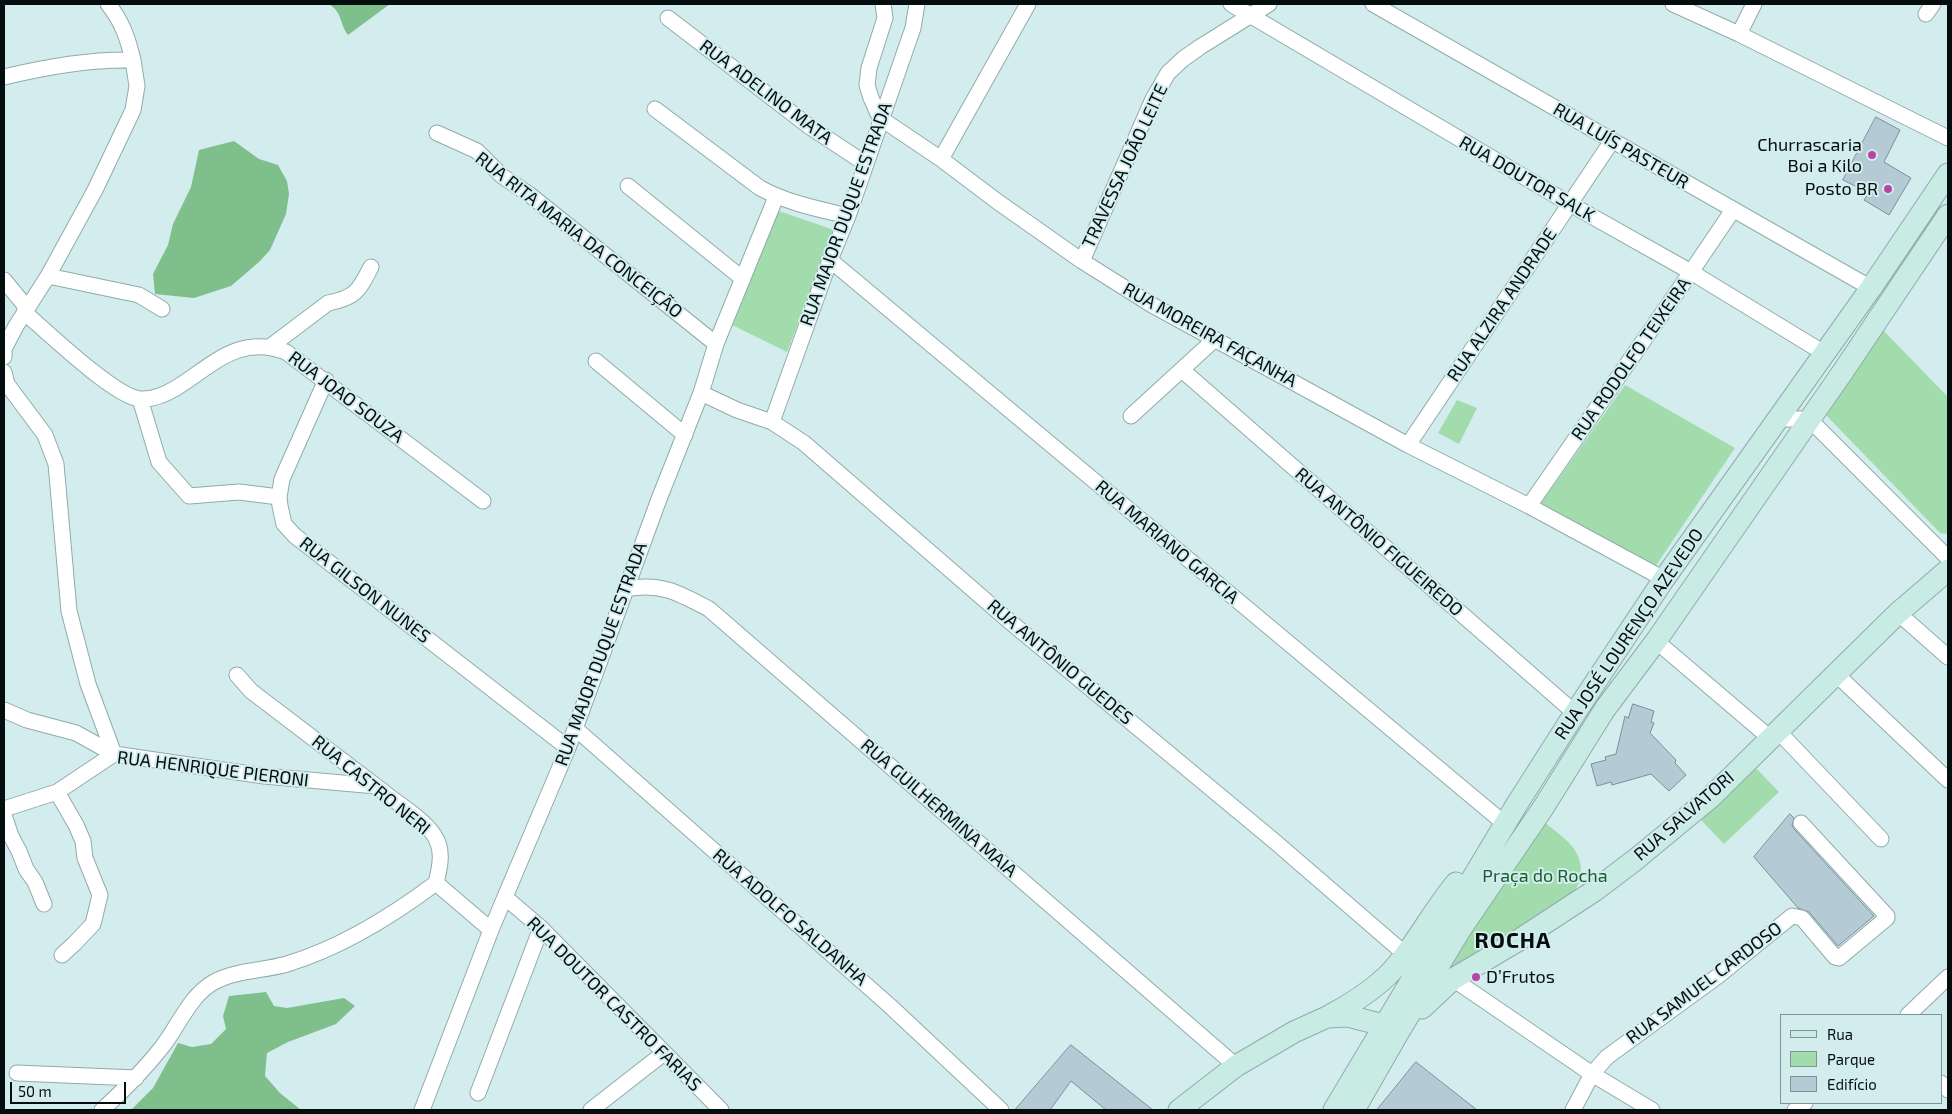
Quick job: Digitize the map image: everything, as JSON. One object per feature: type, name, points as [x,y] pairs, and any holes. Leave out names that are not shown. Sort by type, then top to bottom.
[{"type":"main road","name":"RUA JOSÉ LOURENÇO AZEVEDO","points":[[1354,1110],[1390,1029],[1501,831],[1575,713],[1664,579],[1871,288],[1948,174]]},
{"type":"main road","name":"RUA JOSÉ LOURENÇO AZEVEDO","points":[[1334,1110],[1543,808],[1605,709],[1656,641],[1948,215]]},
{"type":"main road","name":"RUA SALVATORI","points":[[1390,1029],[1453,979],[1519,940],[1607,882],[1710,798],[1898,613],[1948,570]]},
{"type":"main road","points":[[1179,1110],[1236,1066],[1294,1032],[1347,1007],[1386,976],[1405,954],[1443,900],[1501,831]]},
{"type":"main road","points":[[1327,1017],[1348,1016],[1390,1029]]},
{"type":"street","points":[[4,357],[4,349],[48,276],[95,190],[133,110],[137,86],[128,37],[117,14],[108,4]]},
{"type":"street","points":[[880,118],[871,98],[868,85],[869,68],[885,18],[883,4]]},
{"type":"street","name":"RUA MAJOR DUQUE ESTRADA","points":[[772,422],[830,260],[848,216],[912,28],[917,4]]},
{"type":"street","points":[[941,159],[1028,4]]},
{"type":"street","name":"RUA DOUTOR SALK","points":[[1231,4],[1570,204],[1691,272],[1824,354]]},
{"type":"street","name":"TRAVESSA JOÃO LEITE","points":[[1082,261],[1154,99],[1168,74],[1183,59],[1268,4]]},
{"type":"street","name":"RUA LUÍS PASTEUR","points":[[1372,4],[1871,288]]},
{"type":"street","points":[[1673,4],[1739,34],[1948,138]]},
{"type":"street","points":[[1739,34],[1754,4]]},
{"type":"street","name":"RUA ADELINO MATA","points":[[668,18],[810,127],[866,164]]},
{"type":"street","points":[[4,77],[32,70],[114,60],[133,60]]},
{"type":"street","points":[[655,109],[749,181],[776,197],[815,209],[848,216]]},
{"type":"street","name":"RUA MOREIRA FAÇANHA","points":[[880,118],[941,159],[1082,261],[1152,305],[1408,444],[1529,506],[1664,579]]},
{"type":"street","name":"RUA RITA MARIA DA CONCEIÇÃO","points":[[437,133],[477,152],[502,176],[530,195],[716,344]]},
{"type":"street","name":"RUA ALZIRA ANDRADE","points":[[1408,444],[1612,141]]},
{"type":"street","points":[[628,186],[743,279]]},
{"type":"street","name":"RUA MAJOR DUQUE ESTRADA","points":[[422,1110],[491,930],[576,729],[658,499],[701,393],[716,344],[776,197]]},
{"type":"street","name":"RUA RODOLFO TEIXEIRA","points":[[1529,506],[1733,210]]},
{"type":"street","name":"RUA MARIANO GARCIA","points":[[830,260],[1501,831]]},
{"type":"street","points":[[271,346],[328,303],[340,301],[357,292],[371,267]]},
{"type":"street","points":[[48,276],[139,295],[162,309]]},
{"type":"street","points":[[4,280],[26,310],[101,378],[123,393],[140,399],[159,462],[189,496],[239,492],[279,497]]},
{"type":"street","points":[[1131,416],[1214,340]]},
{"type":"street","name":"RUA JOAO SOUZA","points":[[140,399],[164,395],[226,354],[252,346],[271,346],[286,352],[326,380],[483,500]]},
{"type":"street","points":[[596,361],[685,435]]},
{"type":"street","name":"RUA ANTÔNIO FIGUEIREDO","points":[[1182,370],[1575,713]]},
{"type":"street","points":[[4,372],[7,384],[45,436],[56,464],[69,611],[88,684],[114,754]]},
{"type":"street","name":"RUA GILSON NUNES","points":[[326,380],[282,479],[279,497],[284,524],[295,536],[568,748]]},
{"type":"street","name":"RUA ANTÔNIO GUEDES","points":[[701,393],[737,410],[772,422],[804,443],[1001,614],[1273,840],[1405,954]]},
{"type":"street","points":[[1778,420],[1809,419],[1948,558]]},
{"type":"street","name":"RUA GUILHERMINA MAIA","points":[[626,589],[644,585],[676,591],[709,609],[1236,1066]]},
{"type":"street","points":[[1898,613],[1948,657]]},
{"type":"street","points":[[1656,641],[1774,734],[1881,839]]},
{"type":"street","points":[[1836,674],[1948,780]]},
{"type":"street","name":"RUA CASTRO NERI","points":[[238,675],[252,691],[415,816],[434,835],[439,846],[441,865],[436,882]]},
{"type":"street","points":[[4,710],[27,720],[76,733],[114,754]]},
{"type":"street","name":"RUA ADOLFO SALDANHA","points":[[576,729],[890,1006],[1001,1110]]},
{"type":"street","name":"RUA HENRIQUE PIERONI","points":[[4,809],[57,792],[114,754],[264,776],[376,786]]},
{"type":"street","points":[[57,792],[83,841],[85,858],[100,895],[93,924],[62,954]]},
{"type":"street","points":[[4,815],[11,836],[26,869],[35,882],[44,904]]},
{"type":"street","name":"RUA SAMUEL CARDOSO","points":[[1573,1110],[1592,1074],[1607,1056],[1718,976],[1792,916],[1802,918],[1835,956],[1839,958],[1887,918],[1801,823]]},
{"type":"street","points":[[102,1110],[136,1078],[164,1045],[196,998],[212,983],[232,975],[288,964],[336,944],[414,900],[436,882],[491,930]]},
{"type":"street","name":"RUA DOUTOR CASTRO FARIAS","points":[[506,898],[541,928],[721,1110]]},
{"type":"street","points":[[478,1093],[541,928]]},
{"type":"street","points":[[1909,1014],[1948,977]]},
{"type":"street","points":[[1453,979],[1592,1074],[1652,1110]]},
{"type":"street","points":[[591,1110],[664,1053]]},
{"type":"street","points":[[17,1073],[136,1078]]},
{"type":"green space","points":[[329,4],[390,4],[348,35],[337,11]]},
{"type":"green space","points":[[234,141],[259,159],[278,165],[287,181],[289,194],[286,214],[270,250],[231,286],[194,298],[155,294],[153,274],[168,245],[173,224],[191,187],[199,150]]},
{"type":"green space","points":[[776,210],[834,230],[787,352],[730,324]]},
{"type":"green space","points":[[1880,327],[1948,397],[1948,534],[1940,533],[1823,412]]},
{"type":"green space","points":[[1625,385],[1735,448],[1655,567],[1541,503]]},
{"type":"green space","points":[[1457,400],[1477,408],[1459,444],[1438,433]]},
{"type":"green space","points":[[1755,767],[1779,792],[1724,844],[1701,820]]},
{"type":"green space","name":"Praça do Rocha","points":[[1543,821],[1571,845],[1579,860],[1581,868],[1579,881],[1570,900],[1438,979]]},
{"type":"green space","points":[[266,992],[274,1006],[287,1008],[344,998],[355,1006],[336,1024],[288,1042],[267,1053],[265,1076],[280,1093],[301,1110],[131,1110],[153,1088],[178,1043],[192,1047],[211,1044],[226,1029],[223,1016],[229,996]]},
{"type":"building","name":"Churrascaria Boi a Kilo","points":[[1876,117],[1900,130],[1884,162],[1911,178],[1889,215],[1864,200],[1869,193],[1843,180]]},
{"type":"building","points":[[1633,704],[1654,711],[1651,722],[1654,723],[1650,733],[1676,760],[1675,763],[1686,775],[1669,791],[1651,774],[1612,785],[1611,782],[1597,786],[1591,764],[1606,760],[1605,757],[1616,754],[1625,716],[1628,718]]},
{"type":"building","points":[[1790,814],[1794,818],[1792,825],[1794,829],[1874,916],[1838,946],[1809,912],[1798,908],[1754,857]]},
{"type":"building","points":[[1071,1045],[1153,1110],[1106,1110],[1071,1081],[1050,1110],[1015,1110]]},
{"type":"building","points":[[1416,1062],[1477,1110],[1377,1110]]},
{"type":"place","name":"Churrascaria Boi a Kilo","points":[[1872,155]]},
{"type":"place","name":"Posto BR","points":[[1888,189]]},
{"type":"place","name":"D’Frutos","points":[[1476,977]]},
{"type":"district","name":"ROCHA","points":[[1513,941]]}]
